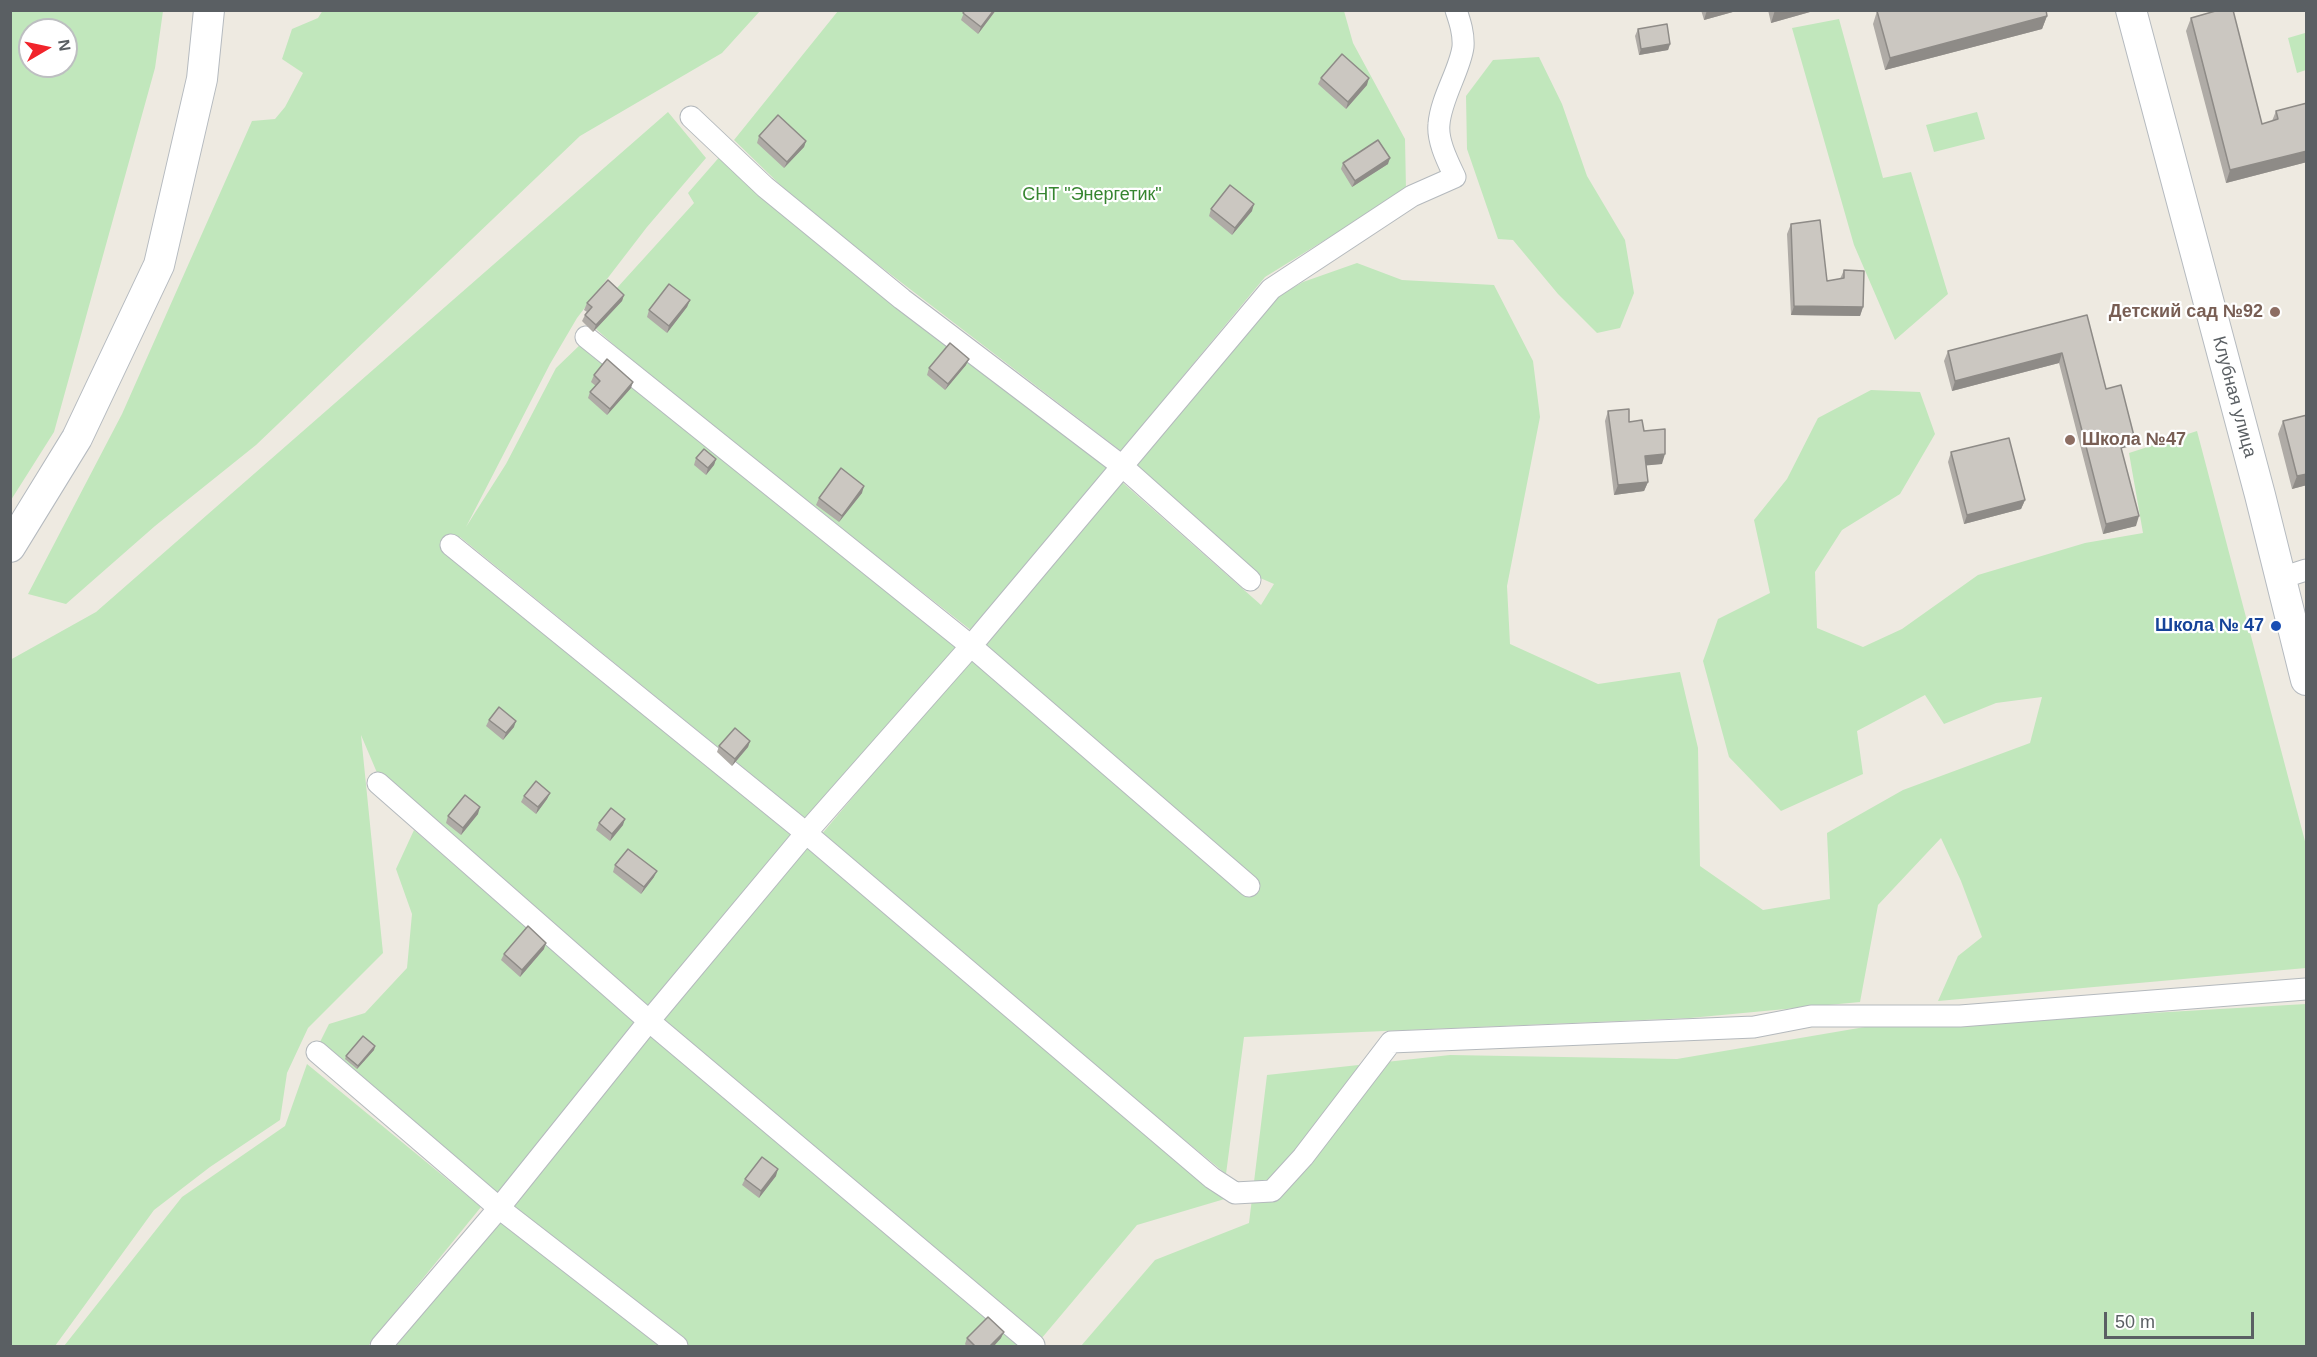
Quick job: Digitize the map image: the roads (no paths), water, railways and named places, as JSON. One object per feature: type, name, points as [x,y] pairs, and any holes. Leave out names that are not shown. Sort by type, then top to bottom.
[{"type":"street","points":[[10,547],[77,438],[159,265],[202,79],[209,10]]},
{"type":"street","points":[[381,1347],[499,1208],[649,1021],[806,833],[970,646],[1270,288],[1412,196],[1455,177],[1444,152],[1438,125],[1446,94],[1463,48],[1462,27],[1456,10]]},
{"type":"street","name":"Клубная улица","points":[[2131,10],[2294,574],[2307,680]]},
{"type":"street","points":[[691,117],[765,187],[902,299],[1122,466],[1250,580]]},
{"type":"street","points":[[586,337],[970,646],[1249,886]]},
{"type":"street","points":[[451,545],[806,833],[1212,1178],[1235,1193],[1272,1191],[1303,1157],[1391,1042],[1754,1027],[1811,1016],[1960,1016],[2307,989]]},
{"type":"street","points":[[378,783],[649,1021],[1034,1345]]},
{"type":"street","points":[[317,1052],[499,1208],[677,1347]]},
{"type":"place","name":"Детский сад №92","points":[[2275,312]]},
{"type":"place","name":"Школа №47","points":[[2070,440]]},
{"type":"place","name":"Школа № 47","points":[[2276,626]]},
{"type":"park label","name":"СНТ \"Энергетик\"","points":[[1092,195]]}]
